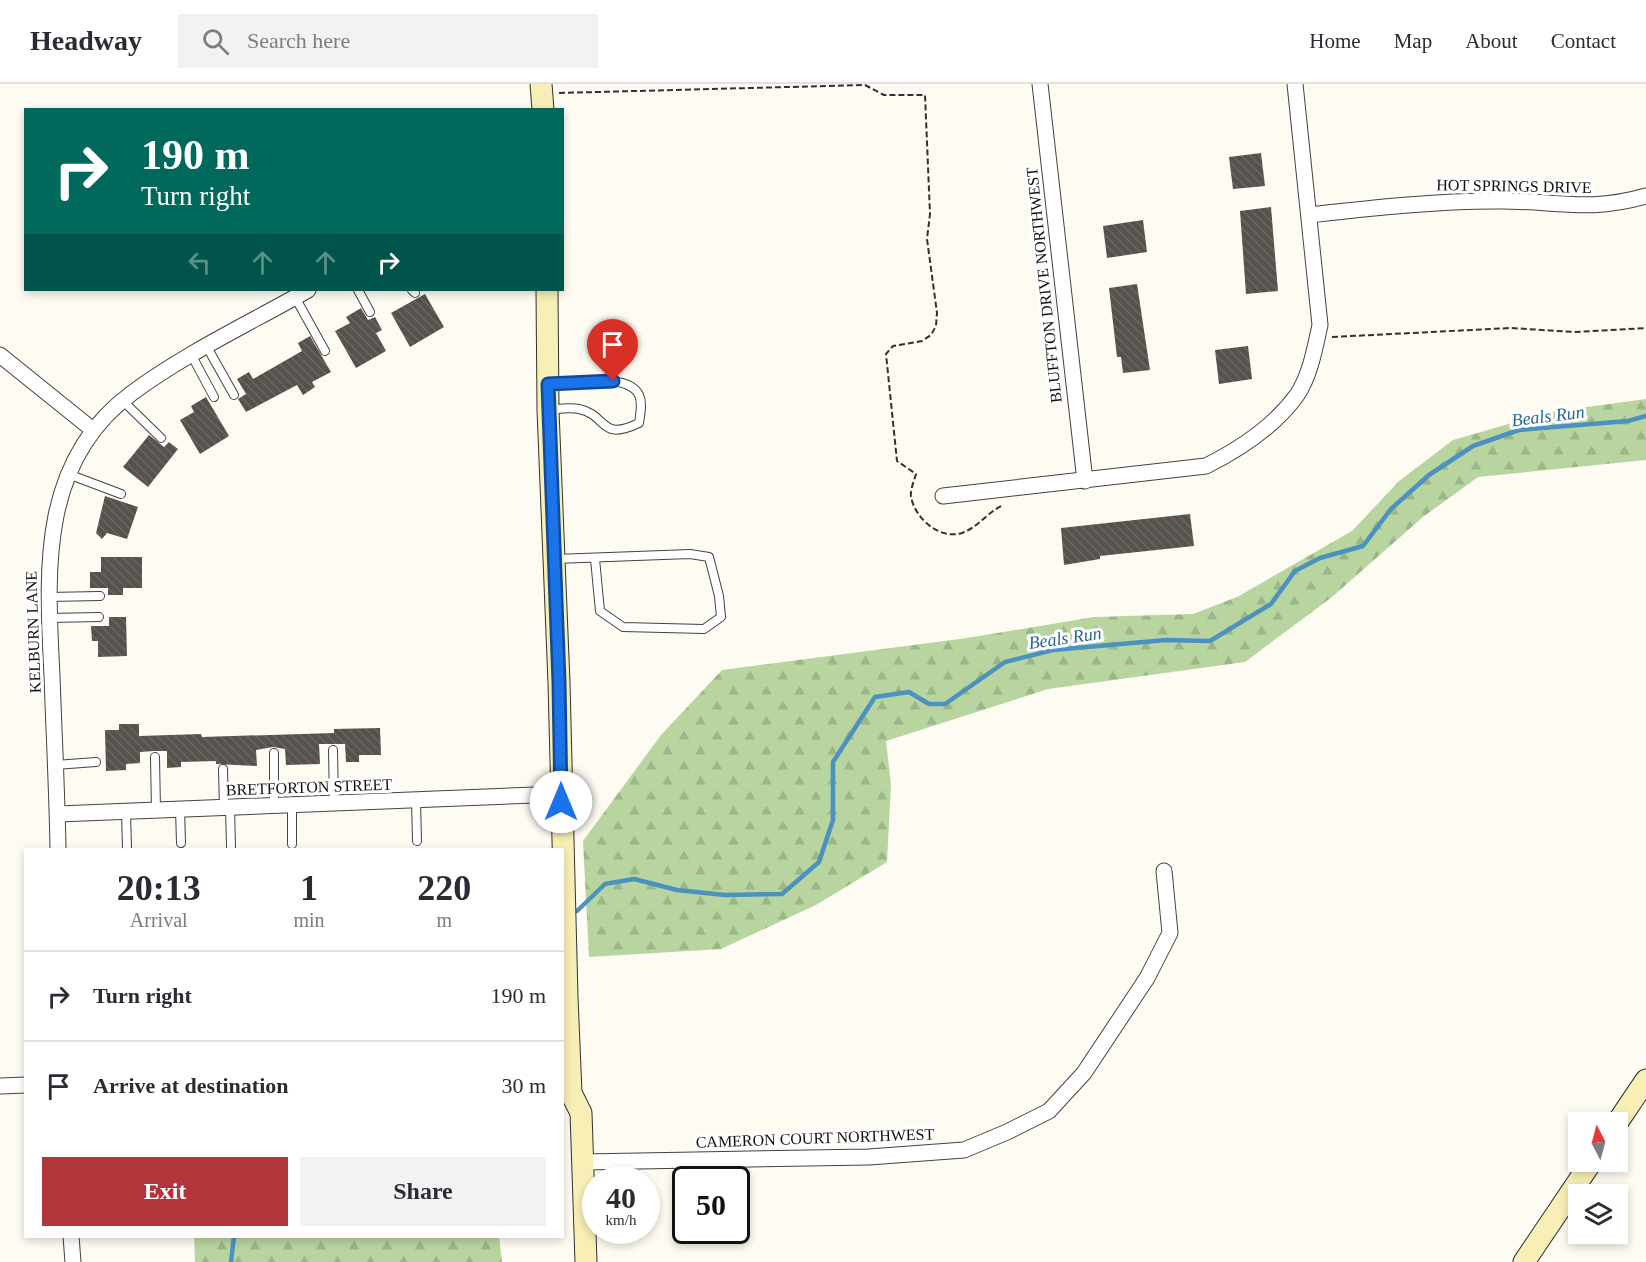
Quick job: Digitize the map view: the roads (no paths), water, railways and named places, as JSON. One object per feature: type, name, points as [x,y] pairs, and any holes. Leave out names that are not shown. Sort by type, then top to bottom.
[{"type":"main road","points":[[541,84],[543,108]]},
{"type":"main road","points":[[547,291],[548,410],[563,848]]},
{"type":"main road","points":[[564,884],[571,1093],[581,1113],[586,1262]]},
{"type":"main road","points":[[1624,1112],[1646,1080]]},
{"type":"main road","points":[[1524,1262],[1585,1172]]},
{"type":"street","name":"BLUFFTON DRIVE NORTHWEST","points":[[1040,84],[1085,481]]},
{"type":"street","points":[[943,496],[1206,466],[1238,450],[1270,424],[1298,394],[1313,357],[1320,325],[1294,84]]},
{"type":"street","name":"HOT SPRINGS DRIVE","points":[[1309,215],[1440,201],[1501,201],[1576,207],[1617,205],[1646,196]]},
{"type":"street","name":"KELBURN LANE","points":[[58,848],[48,597],[53,522],[68,474],[93,430],[123,401],[207,347],[307,291]]},
{"type":"street","points":[[0,355],[93,430]]},
{"type":"street","name":"BRETFORTON STREET","points":[[58,814],[561,794]]},
{"type":"street","name":"CAMERON COURT NORTHWEST","points":[[583,1162],[869,1157],[964,1150],[1049,1111],[1084,1073],[1147,978],[1170,933],[1164,871]]},
{"type":"street","points":[[0,1086],[24,1085]]},
{"type":"street","points":[[71,1238],[73,1262]]},
{"type":"lane","points":[[359,291],[370,312]]},
{"type":"lane","points":[[295,297],[325,351]]},
{"type":"lane","points":[[207,347],[234,395]]},
{"type":"lane","points":[[192,356],[214,397]]},
{"type":"lane","points":[[548,384],[613,381],[629,384],[639,395],[641,408],[639,423],[622,431],[611,430],[579,408],[548,410]]},
{"type":"lane","points":[[123,401],[161,438]]},
{"type":"lane","points":[[68,474],[121,494]]},
{"type":"lane","points":[[554,559],[690,554],[709,557],[719,596],[721,617],[704,629],[623,627],[600,611],[595,559]]},
{"type":"lane","points":[[48,597],[100,596]]},
{"type":"lane","points":[[49,618],[99,617]]},
{"type":"lane","points":[[333,750],[334,804]]},
{"type":"lane","points":[[274,753],[274,806]]},
{"type":"lane","points":[[155,758],[156,810]]},
{"type":"lane","points":[[55,765],[96,762]]},
{"type":"lane","points":[[223,769],[231,847]]},
{"type":"lane","points":[[416,801],[417,841]]},
{"type":"lane","points":[[292,805],[292,844]]},
{"type":"lane","points":[[180,809],[181,843]]},
{"type":"lane","points":[[126,812],[127,848]]},
{"type":"waterway","name":"Beals Run","points":[[577,911],[605,884],[634,879],[677,890],[725,895],[782,894],[819,862],[833,820],[833,762],[875,697],[909,692],[929,704],[945,704],[1005,662],[1053,650],[1166,640],[1210,641],[1271,604],[1295,571],[1320,558],[1363,546],[1391,509],[1429,475],[1473,446],[1519,430],[1628,421],[1646,416]]},
{"type":"waterway","name":"Beals Run","points":[[231,1262],[234,1238]]}]
